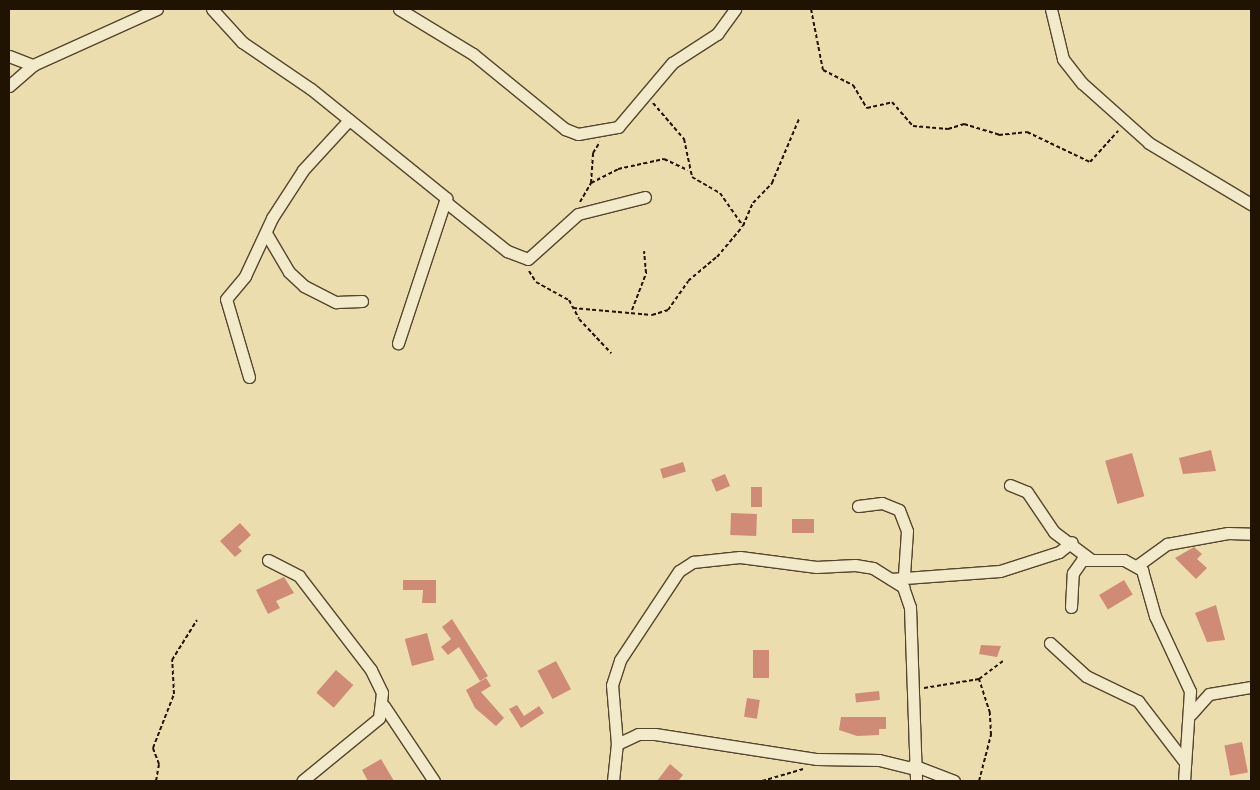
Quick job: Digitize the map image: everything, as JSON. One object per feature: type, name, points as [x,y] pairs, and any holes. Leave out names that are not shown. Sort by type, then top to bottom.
[{"type":"street","points":[[9,86],[33,65],[157,9]]},
{"type":"street","points":[[212,9],[242,42],[349,120],[442,192],[447,203],[507,251],[528,259],[578,214],[645,197]]},
{"type":"street","points":[[399,9],[509,79],[570,133],[611,130],[630,117],[672,63],[717,34],[735,9]]},
{"type":"street","points":[[1051,9],[1058,46],[1070,71],[1124,123],[1173,160],[1251,204]]},
{"type":"street","points":[[9,56],[33,65]]},
{"type":"street","points":[[249,377],[226,299],[244,276],[266,233],[303,170],[349,120]]},
{"type":"street","points":[[398,343],[416,278],[447,203]]},
{"type":"street","points":[[266,233],[289,272],[304,286],[336,302],[362,301]]},
{"type":"street","points":[[1010,485],[1027,492],[1054,532],[1072,542],[1090,559]]},
{"type":"street","points":[[858,506],[882,503],[899,510],[907,532],[904,575]]},
{"type":"street","points":[[1072,607],[1076,565],[1090,559],[1138,565],[1167,544],[1228,533],[1251,534]]},
{"type":"street","points":[[891,579],[904,575],[1000,571],[1059,552],[1072,542]]},
{"type":"street","points":[[613,781],[617,744],[614,671],[669,583],[686,566],[702,560],[748,558],[816,567],[855,565],[891,579],[903,587],[910,607],[914,767],[916,781]]},
{"type":"street","points":[[268,560],[298,576],[321,603],[371,670],[384,706],[434,781]]},
{"type":"street","points":[[1138,565],[1144,574],[1155,616],[1183,669],[1191,714],[1184,761],[1184,781]]},
{"type":"street","points":[[1050,643],[1086,676],[1138,701],[1184,761]]},
{"type":"street","points":[[1191,714],[1209,694],[1251,687]]},
{"type":"street","points":[[302,781],[368,729],[384,706]]},
{"type":"street","points":[[617,744],[638,734],[655,734],[817,759],[880,760],[914,767],[954,781]]},
{"type":"path","points":[[811,9],[825,73],[853,85],[867,108],[892,102],[913,126],[948,129],[964,124],[999,135],[1027,132],[1090,162],[1124,123]]},
{"type":"path","points":[[646,95],[684,139],[689,170],[698,183],[720,193],[743,226]]},
{"type":"path","points":[[573,308],[664,313],[688,281],[717,257],[743,226],[753,203],[772,183],[799,119]]},
{"type":"path","points":[[578,214],[591,183],[595,148],[611,130]]},
{"type":"path","points":[[591,183],[618,169],[664,159],[689,170]]},
{"type":"path","points":[[632,310],[646,273],[644,251]]},
{"type":"path","points":[[528,259],[531,277],[567,298],[573,308],[611,353]]},
{"type":"path","points":[[156,781],[159,764],[153,748],[174,694],[172,660],[197,620]]},
{"type":"path","points":[[913,694],[979,678],[1003,661]]},
{"type":"path","points":[[979,678],[990,713],[991,735],[979,781]]},
{"type":"path","points":[[762,781],[808,767]]},
{"type":"building","points":[[1211,450],[1216,471],[1183,474],[1179,458]]},
{"type":"building","points":[[1132,453],[1144,496],[1117,504],[1105,461]]},
{"type":"building","points":[[683,462],[686,472],[663,479],[660,469]]},
{"type":"building","points":[[725,474],[730,486],[716,492],[711,480]]},
{"type":"building","points":[[751,487],[762,487],[762,507],[751,507]]},
{"type":"building","points":[[731,513],[757,514],[756,536],[730,535]]},
{"type":"building","points":[[792,519],[814,519],[814,533],[792,533]]},
{"type":"building","points":[[240,523],[251,535],[238,547],[242,551],[235,557],[220,541]]},
{"type":"building","points":[[1194,547],[1202,554],[1197,559],[1207,568],[1196,579],[1175,558]]},
{"type":"building","points":[[284,577],[294,593],[276,601],[280,608],[268,614],[256,590]]},
{"type":"building","points":[[403,580],[436,580],[436,603],[422,603],[423,590],[403,590]]},
{"type":"building","points":[[1124,580],[1133,595],[1108,610],[1099,595]]},
{"type":"building","points":[[1216,605],[1225,640],[1207,642],[1195,613]]},
{"type":"building","points":[[452,619],[488,676],[480,681],[459,647],[448,655],[441,647],[451,639],[442,627]]},
{"type":"building","points":[[427,633],[434,660],[412,666],[405,639]]},
{"type":"building","points":[[981,645],[1001,646],[997,657],[979,654]]},
{"type":"building","points":[[753,650],[769,650],[769,678],[753,678]]},
{"type":"building","points":[[556,661],[571,689],[552,699],[537,671]]},
{"type":"building","points":[[336,670],[353,685],[334,708],[316,693]]},
{"type":"building","points":[[486,678],[491,686],[481,692],[504,718],[496,726],[475,708],[466,690]]},
{"type":"building","points":[[879,691],[880,700],[856,702],[855,694]]},
{"type":"building","points":[[747,698],[760,700],[757,719],[744,717]]},
{"type":"building","points":[[517,705],[524,716],[539,706],[544,713],[521,728],[509,709]]},
{"type":"building","points":[[841,717],[886,717],[886,729],[879,729],[879,735],[857,736],[839,730]]},
{"type":"building","points":[[1242,742],[1248,772],[1230,776],[1224,745]]},
{"type":"building","points":[[381,759],[394,781],[368,781],[362,770]]},
{"type":"building","points":[[670,764],[683,775],[678,781],[657,781]]}]
